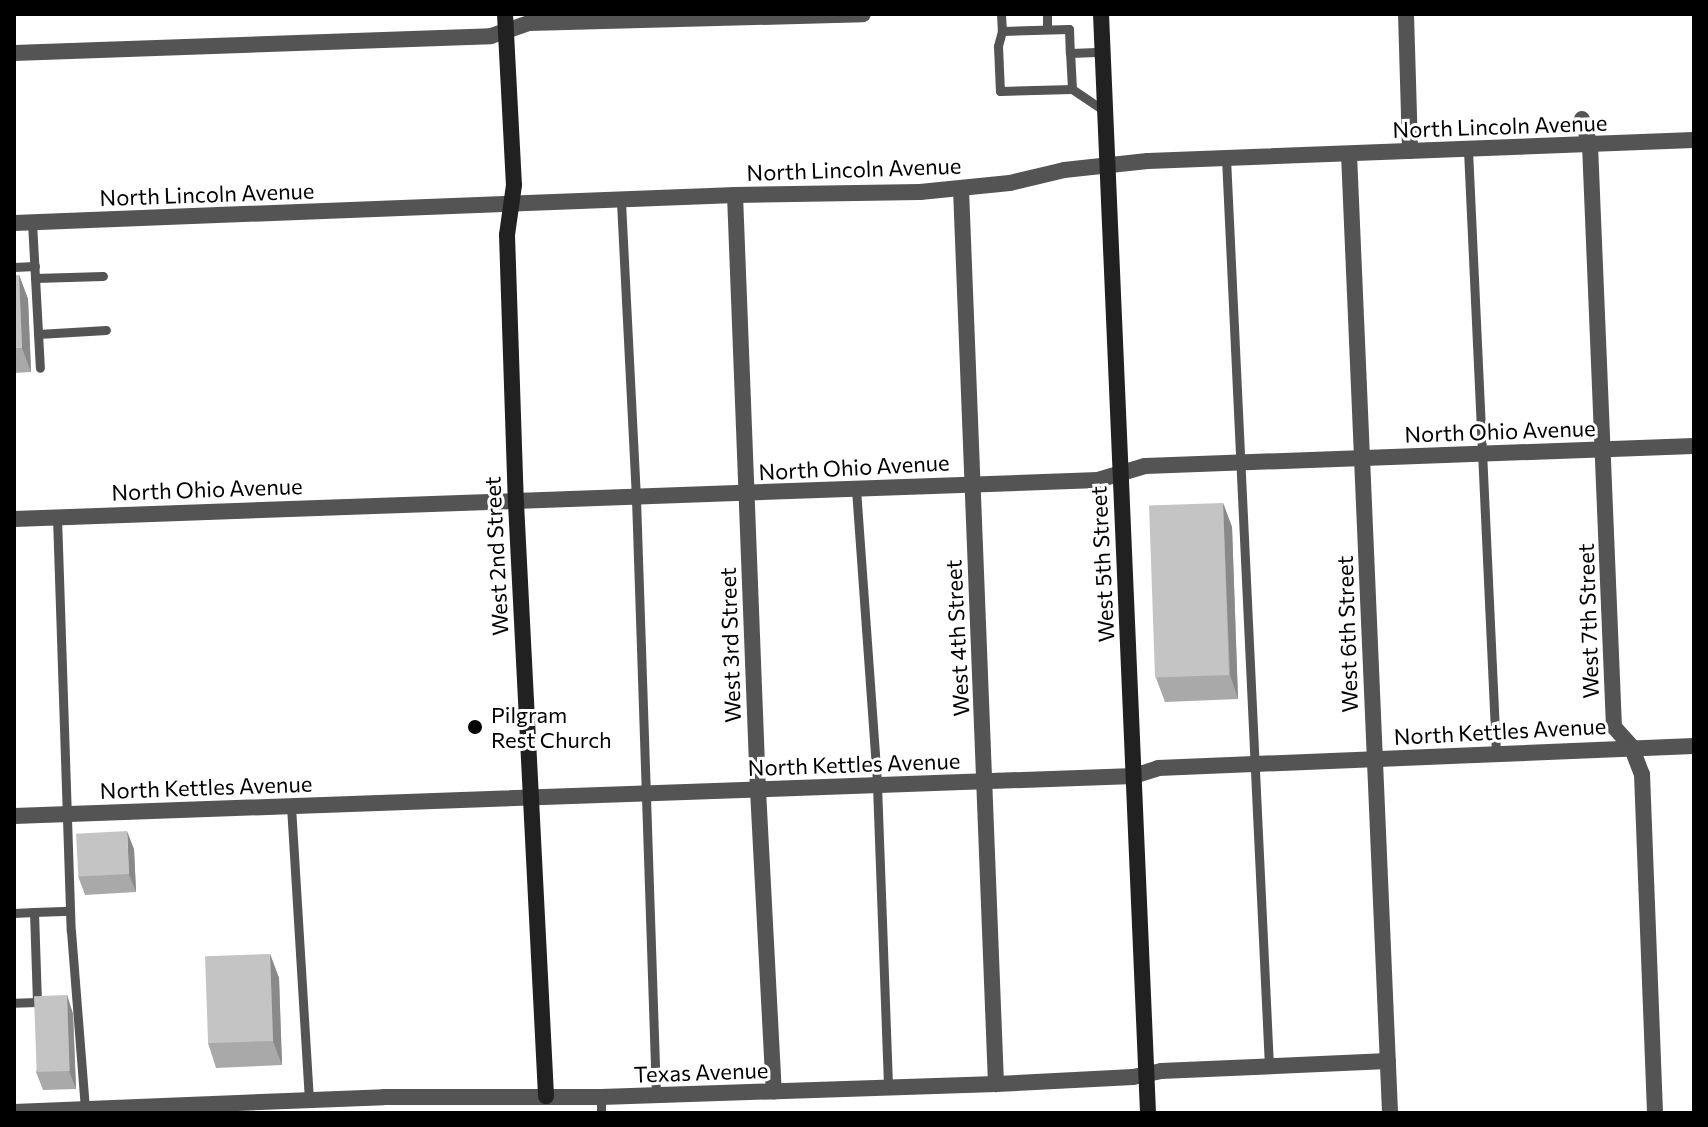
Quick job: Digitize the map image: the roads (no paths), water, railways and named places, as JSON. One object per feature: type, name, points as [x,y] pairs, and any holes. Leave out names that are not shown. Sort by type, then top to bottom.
[{"type":"street","name":"West 2nd Street","points":[[505,14],[514,185],[507,235],[516,503],[547,1104]]},
{"type":"street","points":[[14,53],[505,32],[529,23],[863,14]]},
{"type":"street","name":"West 5th Street","points":[[1101,14],[1148,1113]]},
{"type":"street","points":[[1406,14],[1410,151]]},
{"type":"street","name":"West 7th Street","points":[[1582,119],[1590,145],[1614,727],[1631,746],[1642,774],[1655,1113]]},
{"type":"street","name":"North Lincoln Avenue","points":[[14,223],[961,189],[1010,183],[1064,170],[1148,161],[1694,140]]},
{"type":"street","name":"West 6th Street","points":[[1349,154],[1363,458],[1372,760],[1390,1113]]},
{"type":"street","name":"West 4th Street","points":[[961,189],[996,1084]]},
{"type":"street","name":"West 3rd Street","points":[[735,195],[758,790],[774,1092]]},
{"type":"street","name":"North Ohio Avenue","points":[[14,519],[1098,480],[1145,466],[1694,446]]},
{"type":"street","name":"North Kettles Avenue","points":[[14,816],[1134,776],[1158,768],[1631,746],[1694,746]]},
{"type":"street","name":"Texas Avenue","points":[[14,1112],[155,1109],[309,1099],[384,1105],[601,1105],[656,1095],[996,1084],[1269,1065],[1388,1061]]},
{"type":"lane","points":[[1001,14],[1002,31],[998,46],[1000,91],[1072,89],[1105,111]]},
{"type":"lane","points":[[1047,14],[1047,29]]},
{"type":"lane","points":[[1002,31],[1069,29],[1072,89]]},
{"type":"lane","points":[[1070,53],[1103,52]]},
{"type":"lane","points":[[1468,150],[1496,753]]},
{"type":"lane","points":[[1226,158],[1269,1065]]},
{"type":"lane","points":[[621,202],[636,499],[656,1095]]},
{"type":"lane","points":[[32,222],[40,368]]},
{"type":"lane","points":[[14,267],[35,266]]},
{"type":"lane","points":[[35,278],[103,276]]},
{"type":"lane","points":[[38,334],[106,330]]},
{"type":"lane","points":[[856,489],[877,785],[888,1088]]},
{"type":"lane","points":[[57,517],[70,911],[85,1110]]},
{"type":"lane","points":[[291,806],[309,1099]]},
{"type":"lane","points":[[14,913],[70,911]]},
{"type":"lane","points":[[14,1003],[37,1002],[34,912]]},
{"type":"place","name":"Pilgram Rest Church","points":[[475,727]]}]
